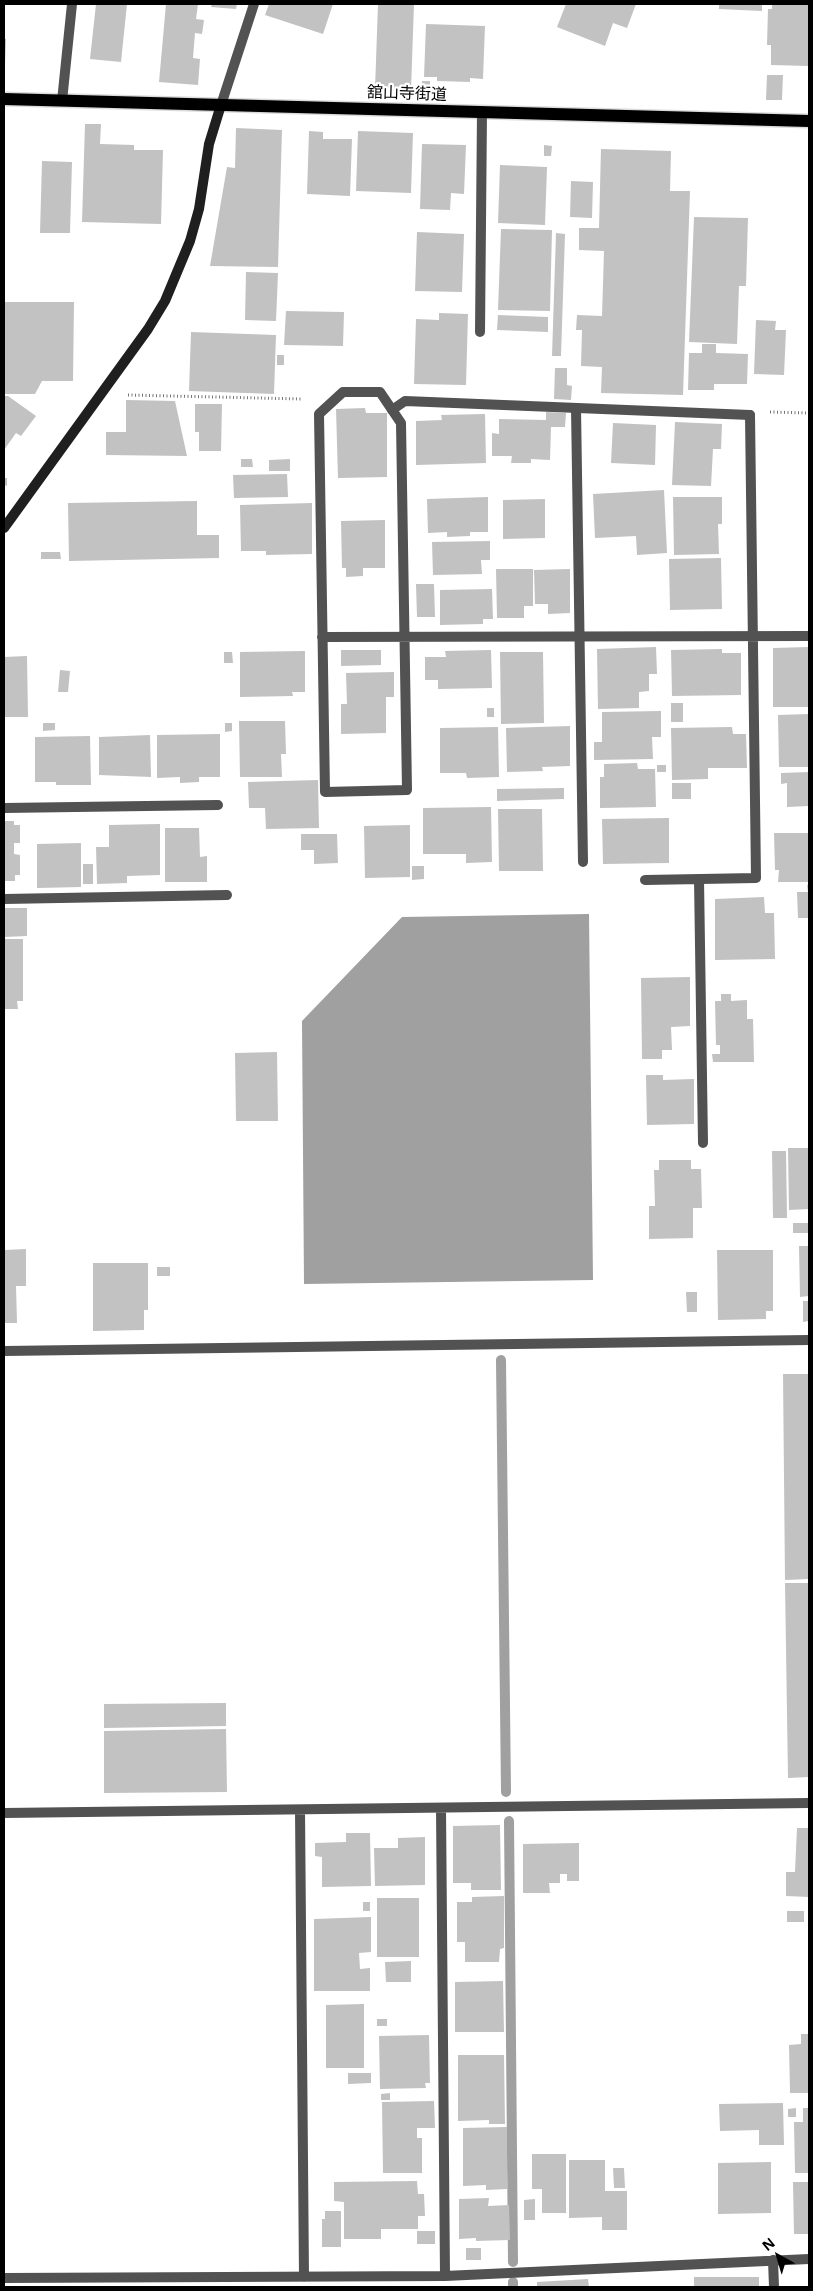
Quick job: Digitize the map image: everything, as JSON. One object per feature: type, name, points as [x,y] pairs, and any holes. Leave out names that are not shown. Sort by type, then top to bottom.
[{"type":"main road","name":"舘山寺街道","points":[[4,99],[809,121]]},
{"type":"street","points":[[62,101],[72,4]]},
{"type":"street","points":[[4,528],[148,329],[165,301],[179,271],[199,209],[210,144],[254,4]]},
{"type":"street","points":[[480,332],[482,112]]},
{"type":"street","points":[[343,392],[380,392],[392,410],[401,423],[407,790],[325,792],[319,414],[343,392]]},
{"type":"street","points":[[392,410],[405,401],[750,415],[756,878],[645,880]]},
{"type":"street","points":[[576,408],[583,862]]},
{"type":"street","points":[[322,637],[809,636]]},
{"type":"street","points":[[4,808],[218,805]]},
{"type":"street","points":[[699,879],[703,1143]]},
{"type":"street","points":[[4,899],[227,895]]},
{"type":"street","points":[[4,1351],[809,1340]]},
{"type":"street","points":[[4,1813],[809,1803]]},
{"type":"street","points":[[441,1808],[445,2276]]},
{"type":"street","points":[[300,1810],[304,2277]]},
{"type":"street","points":[[4,2278],[445,2276],[809,2259]]},
{"type":"street","points":[[773,2260],[774,2287]]},
{"type":"path","points":[[108,384],[122,394],[320,400],[326,407]]},
{"type":"path","points":[[750,415],[760,412],[809,413]]},
{"type":"shaded area","points":[[589,914],[593,1280],[304,1284],[302,1021],[402,917]]},
{"type":"building","points":[[96,4],[127,4],[121,62],[90,59]]},
{"type":"building","points":[[166,4],[198,4],[196,19],[204,20],[202,34],[195,33],[193,58],[200,59],[198,85],[159,82]]},
{"type":"building","points":[[212,4],[237,4],[236,9],[211,7]]},
{"type":"building","points":[[269,4],[333,4],[323,34],[265,15]]},
{"type":"building","points":[[378,4],[414,4],[411,90],[375,89]]},
{"type":"building","points":[[566,4],[636,4],[627,28],[613,23],[605,46],[557,27]]},
{"type":"building","points":[[719,4],[762,4],[762,11],[719,9]]},
{"type":"building","points":[[772,4],[809,4],[809,66],[771,65],[771,45],[767,45],[768,9],[772,9]]},
{"type":"building","points":[[426,24],[485,26],[483,79],[470,78],[470,82],[437,81],[437,77],[424,77]]},
{"type":"building","points":[[4,39],[6,39],[5,65],[4,65]]},
{"type":"building","points":[[767,75],[783,75],[782,100],[766,100]]},
{"type":"building","points":[[422,81],[430,81],[430,92],[421,92]]},
{"type":"building","points":[[85,124],[101,124],[100,144],[134,145],[134,150],[163,150],[161,224],[82,222]]},
{"type":"building","points":[[236,128],[282,130],[278,267],[210,266],[227,167],[235,168]]},
{"type":"building","points":[[309,131],[323,132],[323,139],[352,139],[350,196],[307,194]]},
{"type":"building","points":[[358,131],[413,133],[411,193],[356,191]]},
{"type":"building","points":[[422,144],[466,145],[464,194],[451,193],[450,210],[420,209]]},
{"type":"building","points":[[544,145],[552,146],[551,156],[544,156]]},
{"type":"building","points":[[601,149],[671,151],[670,191],[690,191],[683,395],[601,393],[602,367],[581,366],[582,330],[576,330],[577,315],[602,316],[604,251],[579,250],[579,228],[599,228]]},
{"type":"building","points":[[42,161],[72,162],[70,233],[40,233]]},
{"type":"building","points":[[500,165],[547,167],[545,225],[498,223]]},
{"type":"building","points":[[571,181],[593,182],[592,218],[570,217]]},
{"type":"building","points":[[694,217],[748,218],[746,286],[739,286],[737,344],[689,342]]},
{"type":"building","points":[[501,229],[552,230],[550,311],[498,310]]},
{"type":"building","points":[[417,232],[464,234],[462,292],[415,291]]},
{"type":"building","points":[[556,233],[565,234],[561,356],[552,356]]},
{"type":"building","points":[[246,272],[278,273],[276,321],[245,320]]},
{"type":"building","points":[[4,302],[74,302],[73,381],[42,381],[35,394],[4,394]]},
{"type":"building","points":[[286,311],[344,312],[343,346],[284,345]]},
{"type":"building","points":[[439,313],[468,314],[466,385],[414,384],[416,319],[439,320]]},
{"type":"building","points":[[498,315],[548,317],[548,332],[497,330]]},
{"type":"building","points":[[756,320],[776,321],[775,330],[786,330],[784,375],[754,374]]},
{"type":"building","points":[[191,332],[276,335],[274,394],[189,391]]},
{"type":"building","points":[[702,344],[716,344],[716,353],[748,354],[747,384],[714,384],[714,390],[688,390],[689,353],[702,353]]},
{"type":"building","points":[[277,355],[284,355],[284,365],[277,365]]},
{"type":"building","points":[[555,368],[567,368],[567,385],[572,386],[571,400],[554,399]]},
{"type":"building","points":[[4,396],[8,396],[36,416],[21,436],[16,433],[4,450]]},
{"type":"building","points":[[126,400],[175,401],[187,456],[106,455],[106,432],[126,432]]},
{"type":"building","points":[[195,404],[222,404],[221,451],[199,451],[199,432],[195,432]]},
{"type":"building","points":[[365,408],[366,413],[387,413],[387,477],[338,478],[336,409]]},
{"type":"building","points":[[546,412],[566,413],[565,427],[551,427],[550,460],[531,459],[531,463],[511,463],[512,456],[492,456],[492,433],[499,434],[499,419],[546,420]]},
{"type":"building","points":[[485,414],[486,463],[416,465],[416,421],[442,420],[441,415]]},
{"type":"building","points":[[675,422],[722,424],[721,449],[713,449],[711,486],[672,485]]},
{"type":"building","points":[[613,423],[656,425],[655,465],[611,463]]},
{"type":"building","points":[[241,459],[252,459],[253,467],[241,467]]},
{"type":"building","points":[[290,459],[290,471],[269,471],[269,460]]},
{"type":"building","points":[[287,474],[288,497],[234,498],[233,475]]},
{"type":"building","points":[[4,478],[7,478],[7,486],[4,485]]},
{"type":"building","points":[[664,490],[667,553],[637,555],[636,536],[595,538],[593,494]]},
{"type":"building","points":[[488,497],[488,532],[470,532],[470,536],[447,537],[447,532],[428,533],[427,499]]},
{"type":"building","points":[[673,497],[722,497],[722,524],[718,524],[719,554],[674,555]]},
{"type":"building","points":[[545,499],[545,538],[503,539],[503,500]]},
{"type":"building","points":[[197,501],[197,535],[219,535],[219,558],[69,561],[68,503]]},
{"type":"building","points":[[312,503],[312,554],[266,555],[266,551],[241,551],[240,505]]},
{"type":"building","points":[[385,520],[385,568],[363,568],[363,576],[346,577],[346,568],[342,568],[341,521]]},
{"type":"building","points":[[490,541],[490,560],[481,560],[482,574],[433,575],[432,542]]},
{"type":"building","points":[[41,552],[60,552],[61,559],[41,559]]},
{"type":"building","points":[[721,558],[722,609],[670,610],[669,559]]},
{"type":"building","points":[[496,569],[533,569],[533,606],[524,606],[524,618],[497,618]]},
{"type":"building","points":[[570,569],[570,613],[548,614],[548,604],[535,604],[534,570]]},
{"type":"building","points":[[416,584],[434,584],[435,617],[417,617]]},
{"type":"building","points":[[492,589],[493,619],[483,619],[483,624],[440,625],[440,590]]},
{"type":"building","points":[[656,647],[657,674],[649,674],[649,691],[639,692],[639,708],[598,709],[597,649]]},
{"type":"building","points":[[809,647],[809,707],[773,707],[773,648]]},
{"type":"building","points":[[722,649],[722,653],[741,653],[741,695],[672,696],[671,650]]},
{"type":"building","points":[[341,650],[381,650],[381,665],[341,666]]},
{"type":"building","points":[[491,650],[492,688],[438,689],[438,680],[425,680],[425,657],[446,657],[445,651]]},
{"type":"building","points":[[305,651],[305,692],[292,692],[293,696],[240,697],[240,652]]},
{"type":"building","points":[[224,652],[232,652],[233,663],[224,663]]},
{"type":"building","points":[[500,652],[543,652],[544,723],[501,724]]},
{"type":"building","points":[[27,656],[28,717],[4,717],[4,657]]},
{"type":"building","points":[[60,670],[70,671],[68,692],[58,692]]},
{"type":"building","points":[[394,672],[394,697],[386,697],[386,733],[341,734],[341,704],[347,704],[346,673]]},
{"type":"building","points":[[671,703],[683,703],[683,722],[671,722]]},
{"type":"building","points":[[487,708],[494,708],[494,717],[487,717]]},
{"type":"building","points":[[661,711],[661,737],[652,737],[653,759],[594,760],[594,742],[602,742],[602,712]]},
{"type":"building","points":[[809,714],[809,767],[779,767],[778,715]]},
{"type":"building","points":[[239,721],[285,721],[286,754],[281,754],[282,777],[240,777]]},
{"type":"building","points":[[43,723],[55,723],[55,730],[43,731]]},
{"type":"building","points":[[225,723],[232,723],[232,731],[225,732]]},
{"type":"building","points":[[570,726],[570,766],[542,767],[543,771],[507,772],[506,728]]},
{"type":"building","points":[[498,727],[499,777],[467,778],[466,773],[440,773],[440,728]]},
{"type":"building","points":[[732,727],[733,734],[746,734],[747,768],[708,768],[708,779],[672,780],[671,728]]},
{"type":"building","points":[[220,734],[220,777],[199,777],[199,782],[180,783],[180,777],[157,778],[157,735]]},
{"type":"building","points":[[150,735],[151,777],[99,775],[99,737]]},
{"type":"building","points":[[90,736],[91,785],[56,785],[56,782],[35,782],[35,737]]},
{"type":"building","points":[[637,763],[638,769],[655,769],[656,807],[600,808],[600,777],[604,777],[604,764]]},
{"type":"building","points":[[657,765],[666,765],[666,772],[657,772]]},
{"type":"building","points":[[809,772],[809,806],[787,807],[787,783],[781,784],[781,773]]},
{"type":"building","points":[[318,780],[319,828],[266,829],[265,808],[249,808],[248,782]]},
{"type":"building","points":[[672,783],[691,783],[691,799],[672,799]]},
{"type":"building","points":[[564,788],[564,799],[497,801],[497,789]]},
{"type":"building","points":[[491,807],[492,862],[466,863],[466,854],[423,854],[423,808]]},
{"type":"building","points":[[498,809],[542,809],[543,871],[499,871]]},
{"type":"building","points":[[669,818],[669,863],[603,864],[602,819]]},
{"type":"building","points":[[4,821],[14,821],[14,825],[20,825],[20,843],[14,843],[14,854],[20,855],[20,875],[15,875],[15,881],[4,881]]},
{"type":"building","points":[[160,824],[160,875],[127,876],[127,883],[97,884],[96,847],[109,847],[109,825]]},
{"type":"building","points":[[410,825],[410,877],[365,878],[364,826]]},
{"type":"building","points":[[165,828],[199,828],[200,857],[207,856],[207,882],[165,882]]},
{"type":"building","points":[[774,833],[809,833],[809,882],[778,882],[779,870],[775,870]]},
{"type":"building","points":[[301,834],[337,834],[338,863],[314,864],[314,850],[301,850]]},
{"type":"building","points":[[81,843],[81,887],[37,888],[37,844]]},
{"type":"building","points":[[83,864],[93,864],[93,884],[83,884]]},
{"type":"building","points":[[412,866],[424,866],[424,879],[412,880]]},
{"type":"building","points":[[807,885],[809,885],[809,918],[798,918],[797,892],[808,892]]},
{"type":"building","points":[[764,897],[765,913],[774,913],[775,959],[715,960],[715,899]]},
{"type":"building","points":[[4,908],[27,908],[27,936],[4,937]]},
{"type":"building","points":[[4,939],[23,939],[23,1001],[17,1001],[18,1009],[4,1009]]},
{"type":"building","points":[[690,977],[690,1026],[671,1027],[672,1050],[662,1050],[662,1059],[642,1059],[641,978]]},
{"type":"building","points":[[721,994],[731,994],[731,1001],[747,1000],[747,1019],[753,1019],[754,1062],[713,1062],[712,1054],[720,1054],[720,1045],[716,1045],[715,1001],[721,1001]]},
{"type":"building","points":[[277,1052],[278,1121],[236,1121],[235,1053]]},
{"type":"building","points":[[646,1075],[663,1075],[663,1080],[694,1079],[694,1124],[647,1125]]},
{"type":"building","points":[[788,1148],[809,1148],[809,1209],[789,1210]]},
{"type":"building","points":[[772,1151],[786,1151],[787,1218],[773,1218]]},
{"type":"building","points":[[659,1160],[691,1160],[691,1169],[701,1169],[702,1208],[693,1208],[693,1238],[649,1239],[649,1206],[655,1206],[654,1170],[659,1170]]},
{"type":"building","points":[[793,1223],[809,1223],[809,1233],[793,1233]]},
{"type":"building","points":[[799,1246],[809,1246],[809,1296],[800,1297]]},
{"type":"building","points":[[26,1249],[26,1286],[16,1286],[17,1323],[4,1323],[4,1250]]},
{"type":"building","points":[[717,1250],[773,1250],[773,1311],[766,1311],[766,1319],[718,1320]]},
{"type":"building","points":[[93,1263],[148,1263],[148,1310],[144,1310],[144,1330],[93,1331]]},
{"type":"building","points":[[157,1267],[170,1267],[170,1276],[157,1276]]},
{"type":"building","points":[[686,1292],[697,1292],[697,1312],[687,1312]]},
{"type":"building","points":[[803,1301],[809,1301],[809,1321],[803,1322]]},
{"type":"building","points":[[783,1374],[809,1374],[809,1579],[785,1580]]},
{"type":"building","points":[[785,1583],[809,1583],[809,1777],[788,1778]]},
{"type":"building","points":[[226,1703],[226,1726],[104,1728],[104,1704]]},
{"type":"building","points":[[226,1729],[227,1792],[104,1793],[104,1731]]},
{"type":"building","points":[[500,1825],[501,1890],[471,1890],[471,1883],[453,1883],[453,1826]]},
{"type":"building","points":[[797,1828],[809,1828],[809,1897],[786,1896],[786,1872],[795,1872]]},
{"type":"building","points":[[346,1833],[370,1833],[371,1886],[322,1887],[322,1857],[315,1856],[315,1843],[346,1842]]},
{"type":"building","points":[[425,1837],[425,1885],[375,1886],[374,1848],[398,1848],[398,1838]]},
{"type":"building","points":[[579,1843],[579,1881],[567,1881],[567,1874],[560,1874],[560,1883],[549,1883],[550,1893],[523,1893],[523,1844]]},
{"type":"building","points":[[504,1896],[504,1948],[500,1949],[499,1962],[465,1962],[465,1942],[457,1942],[457,1902],[472,1902],[472,1897]]},
{"type":"building","points":[[377,1898],[419,1898],[419,1957],[377,1957]]},
{"type":"building","points":[[363,1902],[370,1902],[370,1911],[363,1911]]},
{"type":"building","points":[[787,1911],[804,1911],[804,1922],[787,1922]]},
{"type":"building","points":[[371,1917],[371,1952],[359,1953],[360,1969],[370,1968],[370,1991],[314,1991],[314,1919]]},
{"type":"building","points":[[411,1961],[411,1982],[386,1982],[385,1962]]},
{"type":"building","points":[[503,1981],[504,2032],[455,2032],[455,1982]]},
{"type":"building","points":[[364,2004],[364,2068],[326,2068],[326,2005]]},
{"type":"building","points":[[377,2019],[387,2019],[387,2026],[377,2026]]},
{"type":"building","points":[[801,2034],[809,2034],[809,2093],[790,2093],[789,2045],[801,2044]]},
{"type":"building","points":[[429,2035],[430,2083],[425,2083],[426,2088],[380,2089],[379,2036]]},
{"type":"building","points":[[458,2055],[504,2055],[505,2124],[489,2124],[489,2120],[458,2121]]},
{"type":"building","points":[[348,2073],[371,2073],[371,2083],[348,2084]]},
{"type":"building","points":[[390,2093],[390,2100],[381,2100],[381,2094]]},
{"type":"building","points":[[434,2101],[435,2128],[417,2128],[417,2138],[422,2138],[422,2173],[383,2173],[382,2102]]},
{"type":"building","points":[[783,2103],[784,2145],[759,2145],[759,2130],[720,2131],[719,2104]]},
{"type":"building","points":[[796,2108],[796,2117],[788,2117],[788,2109]]},
{"type":"building","points":[[803,2108],[809,2108],[809,2173],[795,2173],[794,2122],[803,2122]]},
{"type":"building","points":[[507,2127],[507,2189],[486,2190],[486,2185],[463,2186],[463,2128]]},
{"type":"building","points":[[532,2154],[566,2154],[566,2213],[542,2213],[542,2189],[532,2189]]},
{"type":"building","points":[[569,2160],[605,2160],[605,2191],[627,2191],[627,2230],[602,2230],[602,2217],[569,2218]]},
{"type":"building","points":[[771,2162],[771,2213],[718,2214],[718,2163]]},
{"type":"building","points":[[613,2168],[624,2168],[625,2188],[614,2188]]},
{"type":"building","points":[[417,2181],[418,2194],[424,2194],[425,2216],[418,2216],[418,2229],[381,2229],[381,2239],[344,2239],[344,2202],[334,2201],[334,2182]]},
{"type":"building","points":[[793,2182],[809,2182],[809,2234],[794,2234]]},
{"type":"building","points":[[489,2198],[488,2206],[509,2205],[510,2240],[476,2241],[476,2238],[459,2239],[459,2199]]},
{"type":"building","points":[[535,2199],[535,2220],[524,2220],[524,2200]]},
{"type":"building","points":[[325,2211],[341,2211],[341,2247],[322,2247],[322,2219],[325,2219]]},
{"type":"building","points":[[417,2231],[435,2231],[435,2244],[417,2244]]},
{"type":"building","points":[[466,2248],[481,2248],[481,2260],[466,2260]]},
{"type":"building","points":[[694,2277],[759,2277],[759,2287],[694,2287]]},
{"type":"building","points":[[588,2279],[589,2287],[537,2287],[537,2282]]},
{"type":"waterway","points":[[501,1360],[506,1792]]},
{"type":"waterway","points":[[509,1821],[513,2262]]},
{"type":"waterway","points":[[513,2282],[513,2287]]}]
